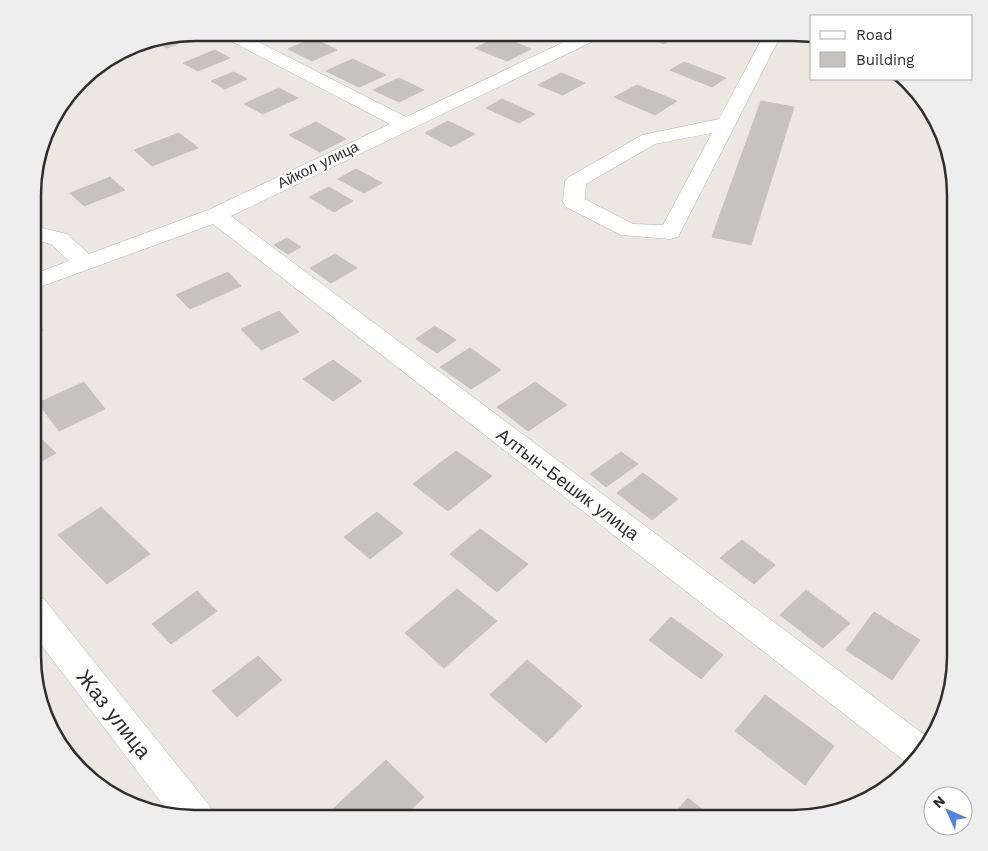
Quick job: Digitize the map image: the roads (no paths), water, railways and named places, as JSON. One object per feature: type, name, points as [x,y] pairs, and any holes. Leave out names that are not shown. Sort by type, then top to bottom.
[{"type":"street","points":[[246,41],[405,124]]},
{"type":"street","points":[[564,42],[572,45]]},
{"type":"street","name":"Айкол улица","points":[[41,279],[216,214],[579,42]]},
{"type":"street","points":[[726,124],[650,139],[576,181],[574,202],[628,230],[670,232],[726,124],[768,42]]},
{"type":"street","name":"Алтын-Бешик улица","points":[[216,214],[915,749]]},
{"type":"street","points":[[41,235],[59,239],[85,263]]},
{"type":"street","name":"Жаз улица","points":[[42,620],[189,809]]}]
